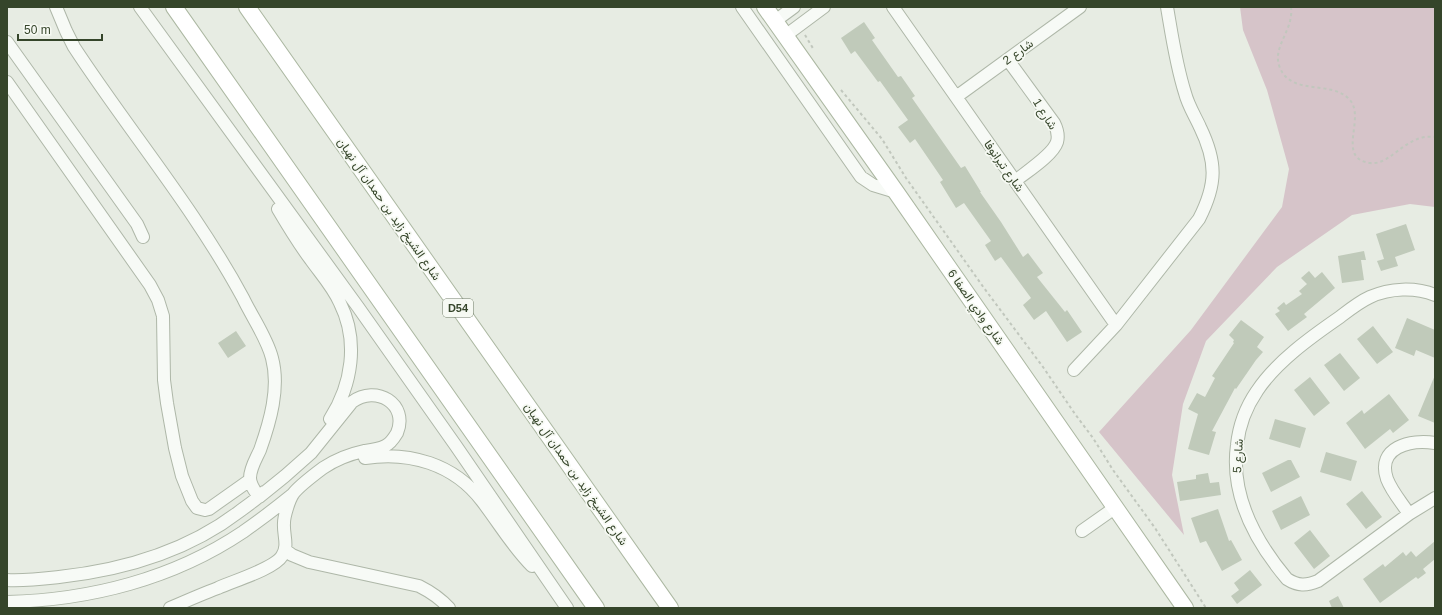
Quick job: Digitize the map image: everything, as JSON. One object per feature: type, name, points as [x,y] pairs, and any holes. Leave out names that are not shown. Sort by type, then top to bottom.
[{"type":"main road","points":[[174,7],[596,608]]},
{"type":"main road","name":"شارع الشيخ زايد بن حمدان آل نهيان","points":[[247,7],[670,608]]},
{"type":"main road","name":"شارع وادي الصفا 6","points":[[765,7],[1186,608]]},
{"type":"street","points":[[56,7],[74,47],[206,236],[234,282],[268,346],[274,368],[275,391],[262,442],[250,473],[252,487],[259,497]]},
{"type":"street","points":[[140,7],[259,170],[447,433],[567,608]]},
{"type":"street","points":[[742,7],[861,177],[873,185],[896,192]]},
{"type":"street","points":[[775,21],[795,7],[802,23]]},
{"type":"street","points":[[786,36],[824,7]]},
{"type":"street","points":[[802,23],[819,19],[832,7]]},
{"type":"street","name":"شارع تيرانوفا","points":[[893,7],[1116,324]]},
{"type":"street","name":"شارع 2","points":[[956,97],[1080,7]]},
{"type":"street","points":[[1074,370],[1116,324],[1199,219],[1211,190],[1213,174],[1212,158],[1185,96],[1175,55],[1167,7]]},
{"type":"street","points":[[7,42],[137,224],[143,237]]},
{"type":"street","name":"شارع 1","points":[[1008,60],[1054,123],[1058,135],[1057,141],[1051,152],[1015,181]]},
{"type":"street","points":[[7,82],[12,99],[150,285],[158,300],[163,321],[164,380],[170,426],[182,476],[192,501],[197,508],[205,510],[209,509],[250,480]]},
{"type":"street","points":[[259,170],[270,194],[286,222],[341,304],[349,330],[351,357],[347,384],[343,397],[333,414],[320,432],[259,497]]},
{"type":"street","name":"شارع 5","points":[[1435,295],[1409,290],[1389,291],[1370,297],[1320,330],[1281,363],[1256,392],[1247,408],[1237,445],[1236,468],[1238,491],[1254,534],[1282,573],[1294,584],[1310,585],[1318,581],[1409,514],[1435,498]]},
{"type":"street","points":[[7,580],[34,580],[73,576],[115,568],[138,562],[186,544],[235,515],[289,472],[311,453],[357,398],[369,394],[375,394],[392,403],[399,420],[397,432],[390,442],[380,448],[354,454],[334,461],[318,472],[293,495],[284,523],[285,550],[279,560],[248,576],[170,608]]},
{"type":"street","points":[[1409,514],[1391,487],[1387,478],[1385,469],[1387,459],[1392,451],[1405,444],[1422,441],[1435,443]]},
{"type":"street","points":[[7,602],[48,600],[91,594],[126,585],[170,570],[227,542],[293,495],[332,470],[356,460],[381,456],[404,457],[429,462],[452,474],[472,490],[481,500],[520,554],[532,566],[546,576]]},
{"type":"street","points":[[1082,531],[1116,507]]},
{"type":"street","points":[[285,550],[292,555],[309,562],[419,586],[432,592],[443,600],[449,608]]},
{"type":"path","points":[[1291,7],[1291,22],[1279,47],[1278,53],[1281,70],[1292,80],[1300,84],[1337,91],[1350,99],[1356,112],[1352,145],[1358,158],[1371,164],[1379,163],[1410,141],[1427,136],[1435,137]]},
{"type":"path","points":[[802,23],[814,52]]},
{"type":"path","points":[[839,87],[879,135],[906,178],[1043,367],[1093,438],[1113,470],[1155,528],[1206,608]]},
{"type":"shaded area","points":[[1240,7],[1435,7],[1435,207],[1410,204],[1352,215],[1277,267],[1206,341],[1183,404],[1172,475],[1184,535],[1099,432],[1191,330],[1282,207],[1289,169],[1267,90],[1243,30]]},
{"type":"building","points":[[864,22],[875,38],[872,40],[898,77],[901,76],[915,96],[912,98],[961,168],[965,166],[980,192],[1023,257],[1028,253],[1043,273],[1037,277],[1065,312],[1067,310],[1082,332],[1067,342],[1046,311],[1034,320],[1023,305],[1031,298],[1001,257],[995,261],[985,245],[991,241],[964,203],[956,208],[940,182],[943,180],[915,139],[910,143],[898,127],[908,120],[880,81],[878,82],[855,51],[851,54],[841,38]]},
{"type":"building","points":[[1406,224],[1415,250],[1395,257],[1398,266],[1381,271],[1377,261],[1384,259],[1376,234]]},
{"type":"building","points":[[1364,251],[1366,260],[1361,260],[1364,280],[1342,283],[1338,256]]},
{"type":"building","points":[[1309,271],[1315,278],[1322,272],[1335,288],[1304,314],[1307,317],[1288,331],[1275,314],[1280,311],[1277,308],[1284,302],[1286,305],[1302,294],[1299,291],[1307,284],[1301,278]]},
{"type":"building","points":[[1407,318],[1435,330],[1435,358],[1416,350],[1414,356],[1395,348]]},
{"type":"building","points":[[1241,320],[1264,337],[1257,347],[1263,352],[1236,389],[1235,388],[1212,431],[1216,432],[1209,455],[1188,449],[1198,414],[1188,409],[1197,393],[1205,397],[1215,378],[1212,376],[1234,343],[1234,340],[1229,335]]},
{"type":"building","points":[[1373,326],[1393,352],[1377,364],[1357,339]]},
{"type":"building","points":[[236,331],[246,346],[228,358],[218,343]]},
{"type":"building","points":[[1340,353],[1360,378],[1344,391],[1324,365]]},
{"type":"building","points":[[1435,375],[1435,423],[1418,416]]},
{"type":"building","points":[[1310,377],[1330,403],[1314,416],[1294,390]]},
{"type":"building","points":[[1389,394],[1409,420],[1393,433],[1390,429],[1365,449],[1346,423],[1362,410],[1364,414]]},
{"type":"building","points":[[1275,419],[1306,428],[1300,448],[1269,439]]},
{"type":"building","points":[[1326,452],[1357,461],[1351,481],[1320,472]]},
{"type":"building","points":[[1288,460],[1291,460],[1300,477],[1271,492],[1262,473]]},
{"type":"building","points":[[1208,473],[1210,483],[1219,482],[1221,495],[1180,501],[1177,482],[1196,479],[1196,475]]},
{"type":"building","points":[[1362,491],[1382,517],[1366,529],[1346,504]]},
{"type":"building","points":[[1301,496],[1310,515],[1281,530],[1272,511]]},
{"type":"building","points":[[1218,509],[1229,541],[1231,540],[1242,560],[1222,571],[1206,541],[1200,543],[1191,518]]},
{"type":"building","points":[[1310,530],[1330,556],[1314,569],[1294,543]]},
{"type":"building","points":[[1435,541],[1435,559],[1423,569],[1426,573],[1418,579],[1416,577],[1380,603],[1363,579],[1383,564],[1385,567],[1403,552],[1406,556],[1411,551],[1416,557]]},
{"type":"building","points":[[1250,570],[1262,585],[1237,604],[1231,596],[1239,590],[1234,583]]},
{"type":"building","points":[[1338,596],[1344,608],[1332,608],[1329,601]]}]
